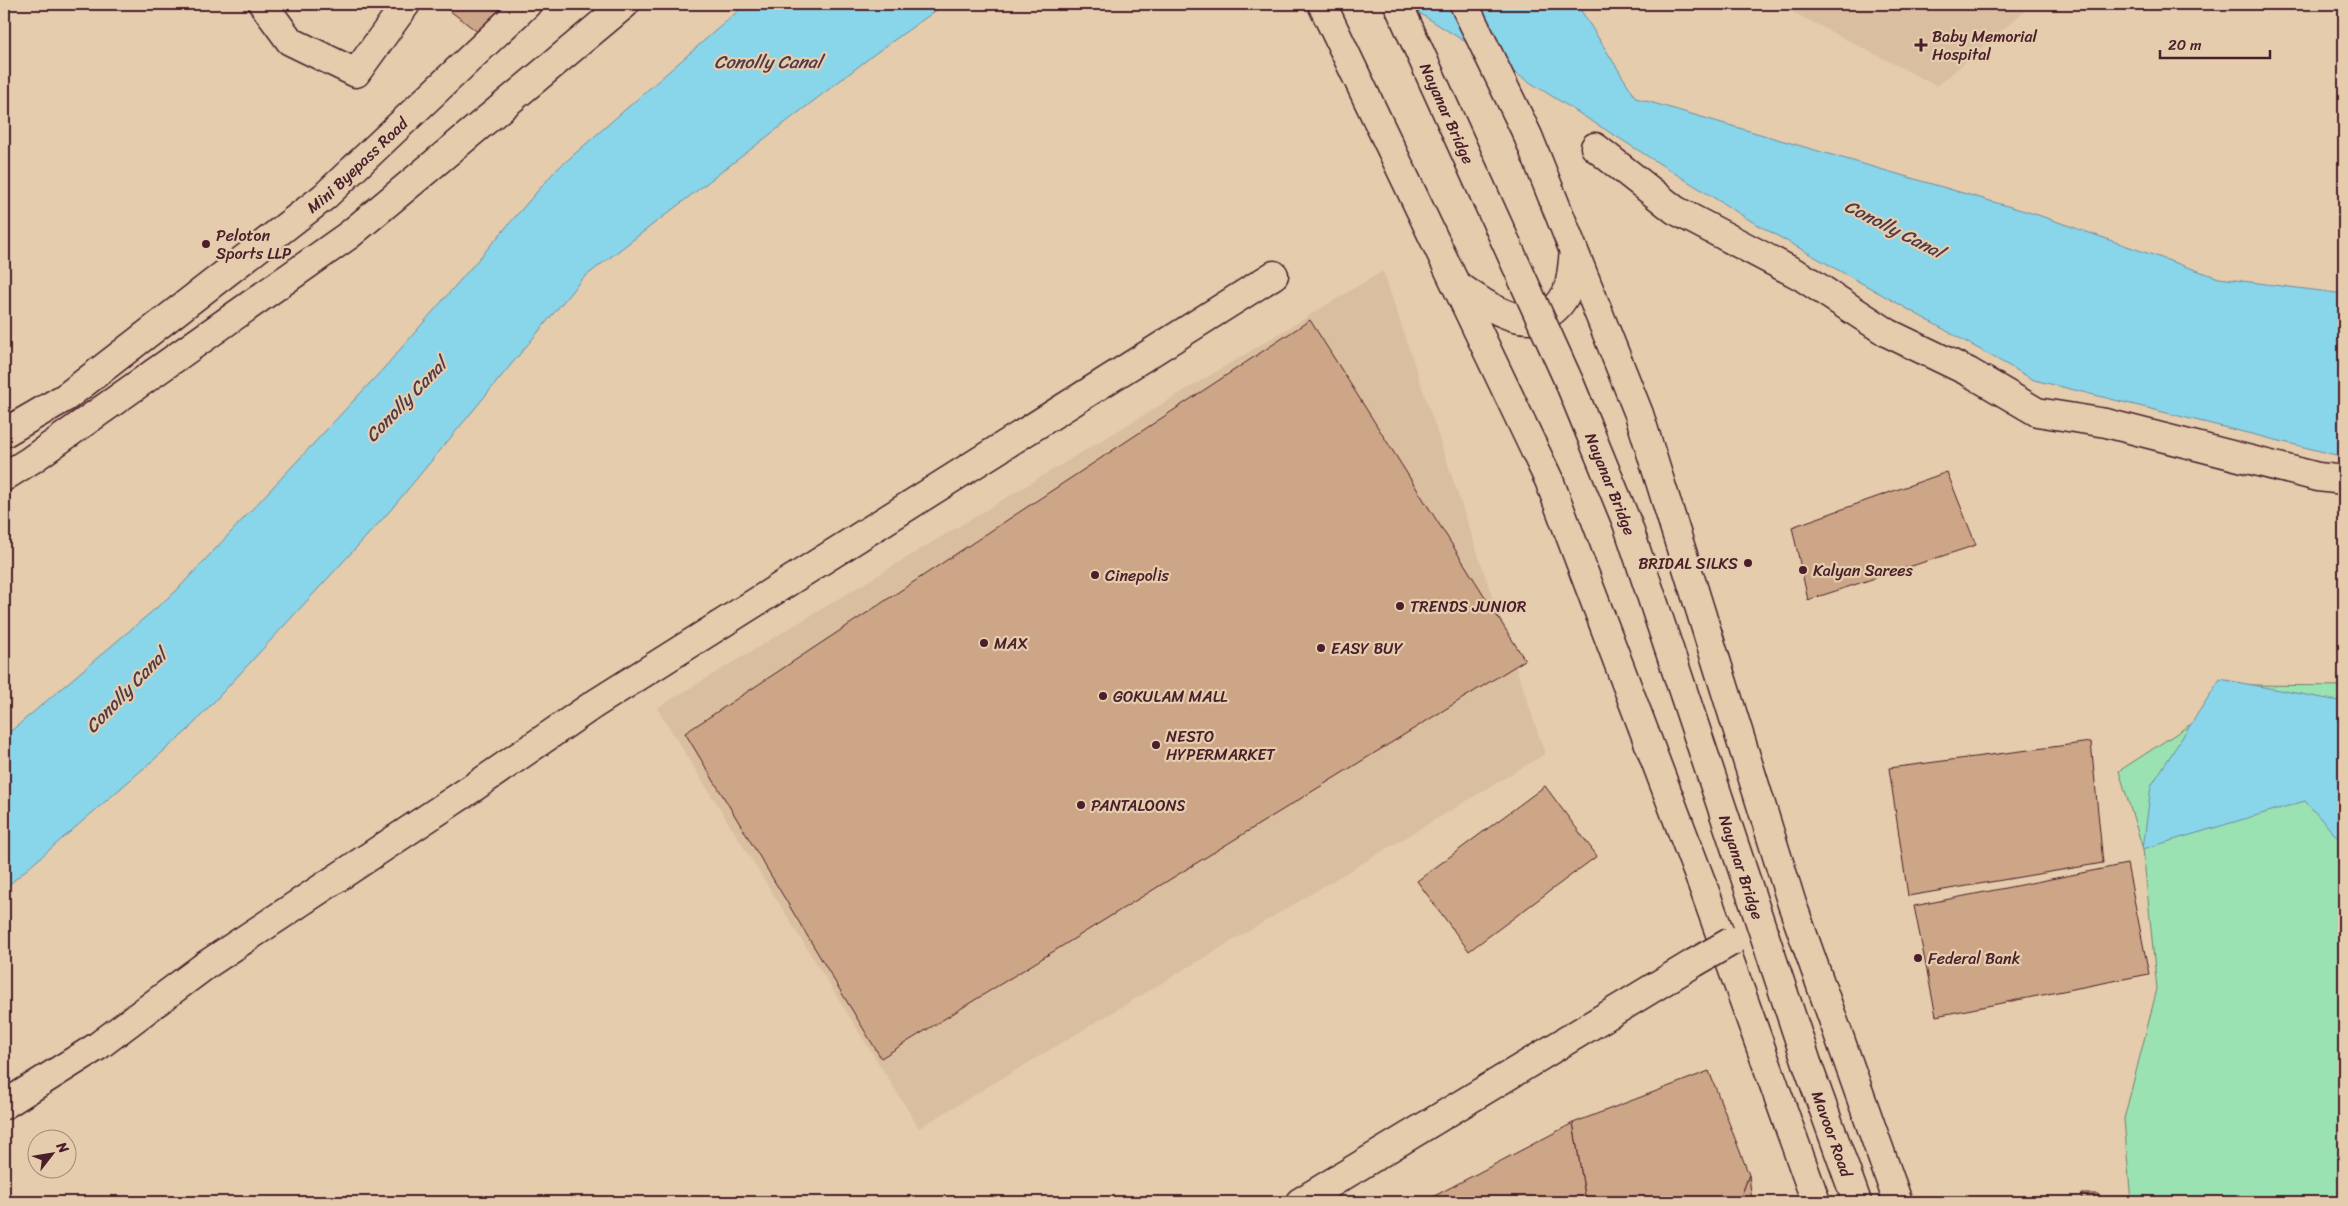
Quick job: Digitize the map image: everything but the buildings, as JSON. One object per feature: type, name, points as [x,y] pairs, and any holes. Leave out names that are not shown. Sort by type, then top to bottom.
[{"type":"main road","points":[[263,4],[290,41],[356,73],[406,4]]},
{"type":"main road","name":"Mini Byepass Road","points":[[4,433],[66,397],[324,198],[527,4]]},
{"type":"main road","points":[[4,477],[31,460],[349,236],[625,4]]},
{"type":"main road","points":[[1322,4],[1549,480],[1702,882],[1816,1202]]},
{"type":"main road","name":"Nayanar Bridge","points":[[1398,4],[1570,384],[1627,523],[1808,1066]]},
{"type":"main road","points":[[1464,4],[1528,136],[1639,414],[1792,904],[1898,1202]]},
{"type":"main road","points":[[1595,147],[1675,210],[1801,276],[1888,333],[1969,372],[2038,412],[2106,423],[2318,477],[2344,480]]},
{"type":"main road","points":[[1455,284],[1494,310],[1518,319],[1544,316],[1558,305],[1567,292],[1574,252]]},
{"type":"main road","points":[[4,1105],[98,1046],[206,965],[474,787],[593,705],[1274,275]]},
{"type":"main road","points":[[1300,1202],[1739,937]]},
{"type":"main road","name":"Mavoor Road","points":[[1808,1066],[1857,1202]]},
{"type":"shaded area","name":"Baby Memorial Hospital","points":[[1777,4],[2033,4],[1937,86]]},
{"type":"shaded area","name":"GOKULAM MALL","points":[[1383,271],[1545,754],[919,1128],[657,708]]},
{"type":"green space","points":[[2251,685],[2344,686],[2344,1202],[2131,1202],[2124,1119],[2157,989],[2143,849],[2119,771]]},
{"type":"water","name":"Conolly Canal","points":[[746,4],[945,4],[876,53],[582,279],[389,512],[187,731],[4,889],[4,737],[175,592],[384,368],[555,171]]},
{"type":"water","name":"Conolly Canal","points":[[1405,4],[1577,4],[1636,98],[2035,214],[2219,278],[2344,294],[2344,457],[2034,380],[1751,221]]},
{"type":"water","points":[[2220,679],[2344,702],[2344,845],[2305,801],[2143,849],[2151,786]]},
{"type":"place","name":"Baby Memorial Hospital","points":[[1921,45]]},
{"type":"place","name":"Peloton Sports LLP","points":[[206,244]]},
{"type":"place","name":"BRIDAL SILKS","points":[[1748,563]]},
{"type":"place","name":"Kalyan Sarees","points":[[1803,570]]},
{"type":"place","name":"Cinepolis","points":[[1095,575]]},
{"type":"place","name":"TRENDS JUNIOR","points":[[1400,606]]},
{"type":"place","name":"MAX","points":[[984,643]]},
{"type":"place","name":"EASY BUY","points":[[1321,648]]},
{"type":"place","name":"GOKULAM MALL","points":[[1103,696]]},
{"type":"place","name":"NESTO HYPERMARKET","points":[[1156,745]]},
{"type":"place","name":"PANTALOONS","points":[[1081,805]]},
{"type":"place","name":"Federal Bank","points":[[1918,958]]}]
